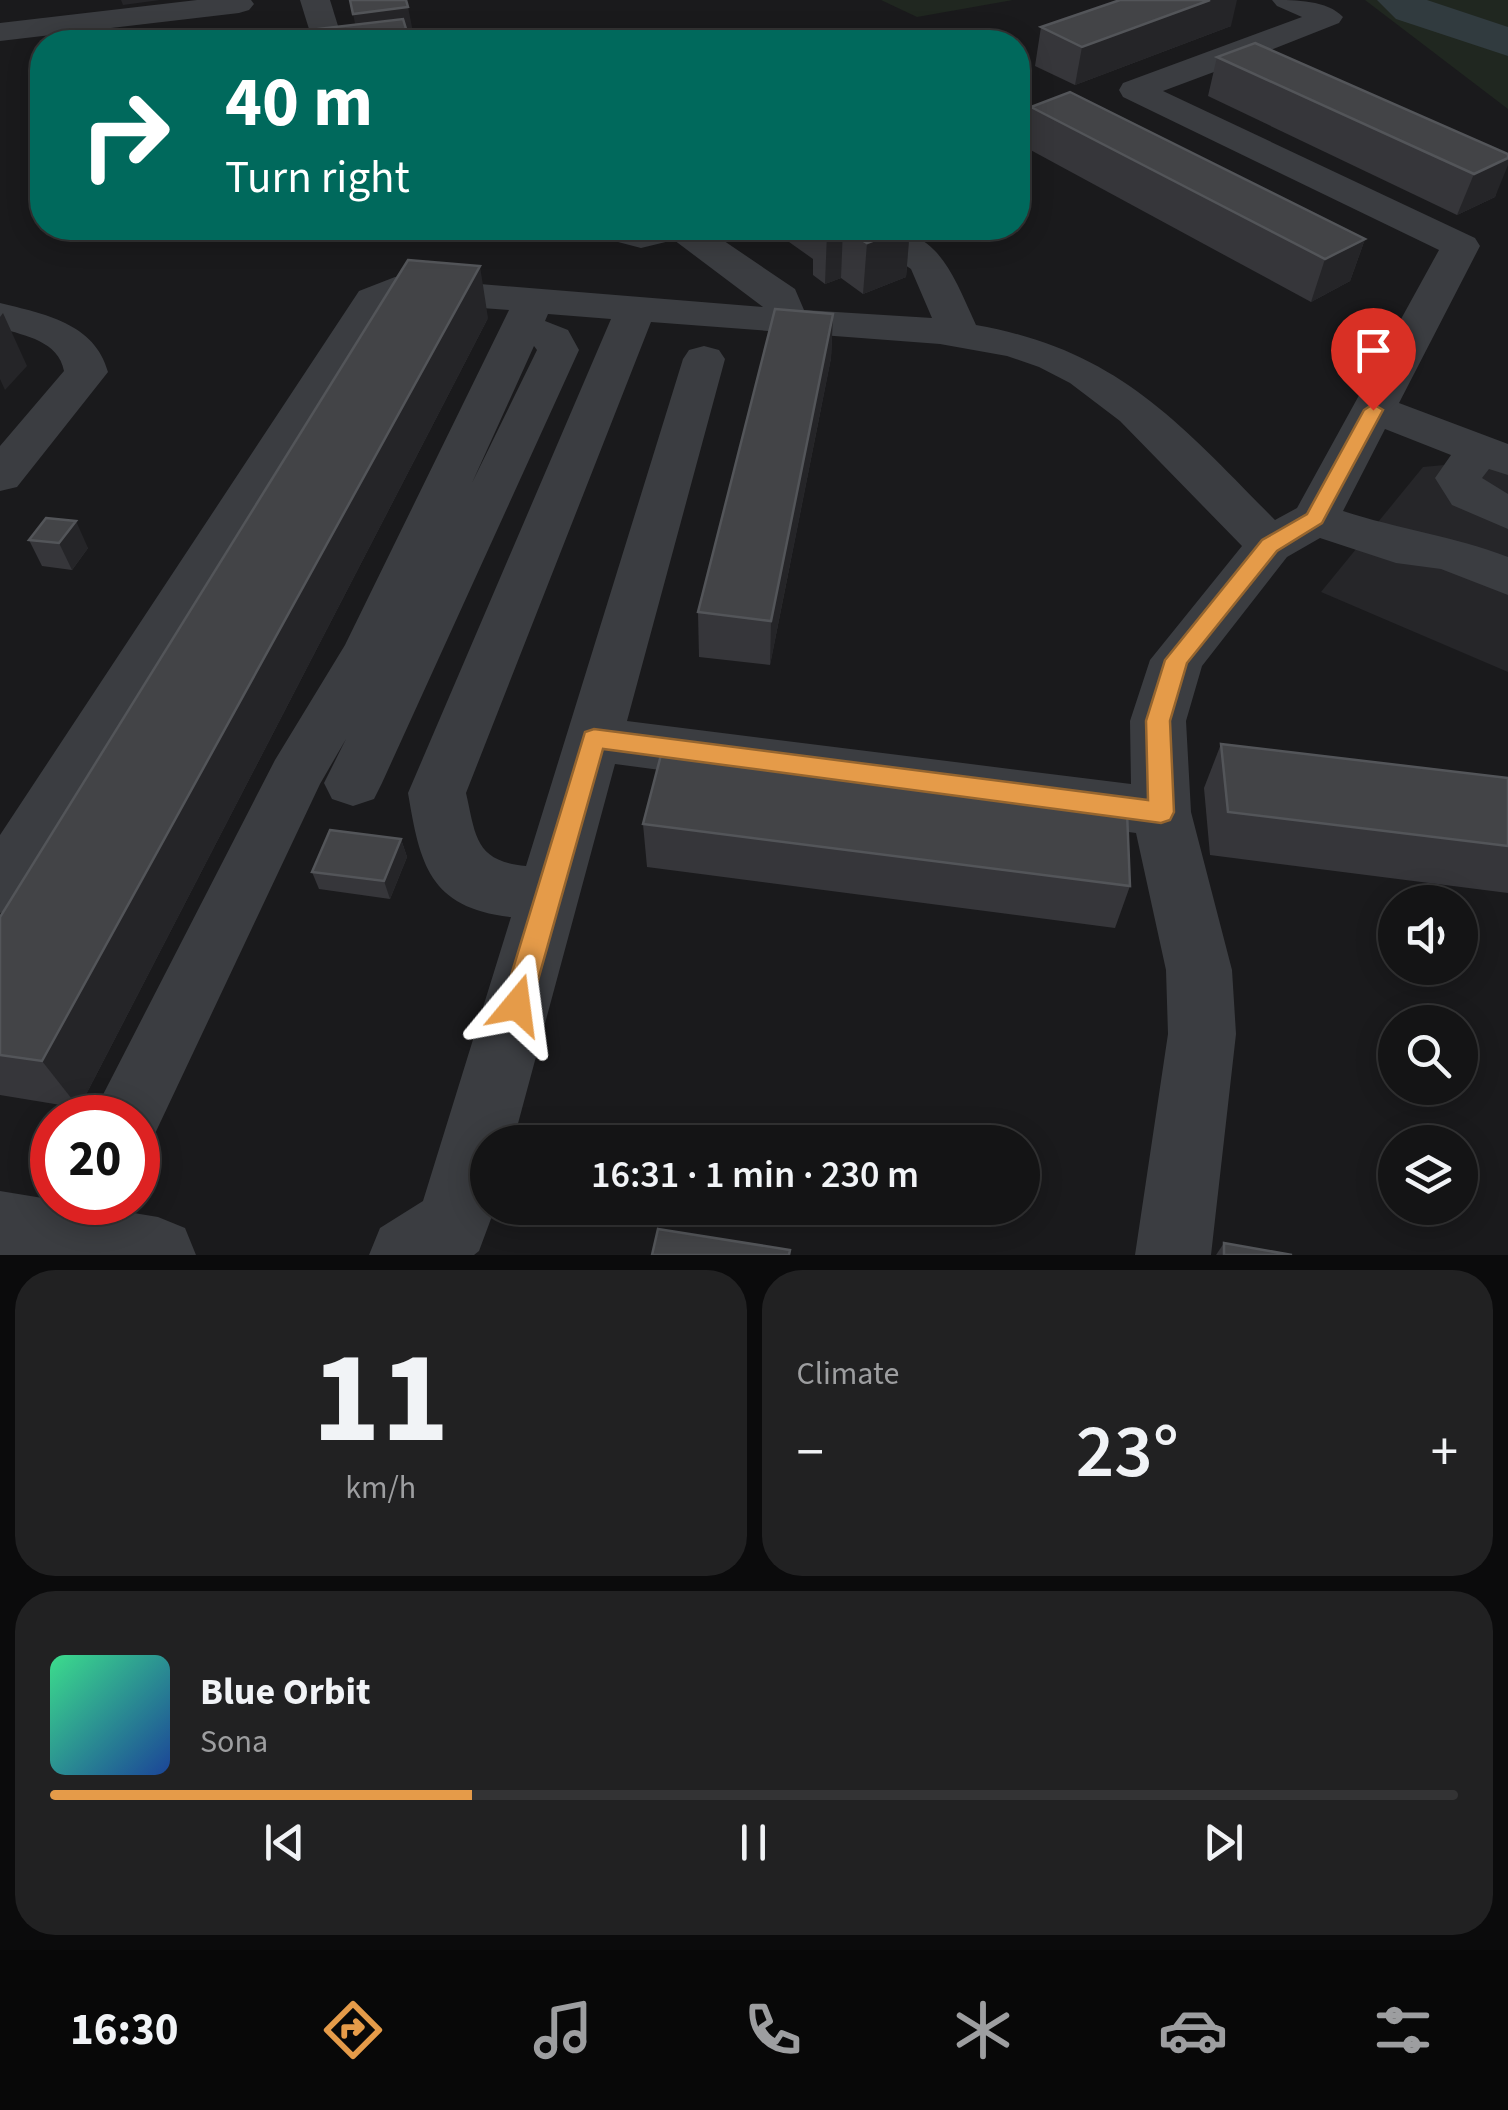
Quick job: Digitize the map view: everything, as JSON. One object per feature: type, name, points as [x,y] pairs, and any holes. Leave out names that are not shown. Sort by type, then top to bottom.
[{"type":"street","points":[[315,0],[324,30]]},
{"type":"street","points":[[1173,1255],[1202,1034],[1199,970],[1161,812],[1158,721],[1176,660],[1292,532],[1373,410],[1460,246],[1135,90],[1328,16],[1287,0]]},
{"type":"street","points":[[0,32],[239,4]]},
{"type":"street","points":[[1231,55],[1318,94]]},
{"type":"street","points":[[697,240],[780,298],[786,321]]},
{"type":"street","points":[[893,240],[928,263],[958,333]]},
{"type":"street","points":[[0,887],[373,300],[395,289],[528,313],[636,308],[958,333],[1027,350],[1083,372],[1292,532],[1450,552],[1508,577]]},
{"type":"street","points":[[549,895],[483,888],[449,854],[437,793],[636,308]]},
{"type":"street","points":[[137,1095],[295,776],[369,650],[528,313]]},
{"type":"street","points":[[353,783],[558,350],[553,339],[528,313]]},
{"type":"street","points":[[0,315],[70,339],[84,355],[86,372],[0,476]]},
{"type":"street","points":[[408,1255],[453,1225],[704,359]]},
{"type":"street","points":[[1373,410],[1494,455]]},
{"type":"street","points":[[1494,455],[1458,478],[1470,494],[1508,513]]},
{"type":"street","points":[[594,739],[1161,812]]},
{"type":"street","points":[[295,776],[437,793]]},
{"type":"street","points":[[57,1225],[158,1255]]},
{"type":"shaded area","points":[[881,0],[1013,0],[917,17]]},
{"type":"shaded area","points":[[1365,0],[1508,0],[1508,109]]},
{"type":"shaded area","points":[[1508,459],[1508,672],[1321,592],[1423,467]]},
{"type":"building","points":[[350,0],[406,0],[408,7],[353,14]]},
{"type":"building","points":[[1120,0],[1210,0],[1082,47],[1041,27]]},
{"type":"building","points":[[403,19],[406,30],[309,30]]},
{"type":"building","points":[[1255,43],[1508,154],[1508,158],[1474,174],[1217,57]]},
{"type":"building","points":[[1070,92],[1365,239],[1325,259],[1031,107]]},
{"type":"building","points":[[408,260],[480,266],[42,1061],[0,1055],[0,917]]},
{"type":"building","points":[[775,309],[833,314],[771,621],[698,612]]},
{"type":"building","points":[[46,518],[76,521],[59,543],[29,540]]},
{"type":"building","points":[[1221,744],[1508,778],[1508,846],[1228,812]]},
{"type":"building","points":[[661,755],[1127,812],[1130,886],[643,824]]},
{"type":"building","points":[[330,830],[401,839],[384,881],[312,872]]},
{"type":"building","points":[[658,1229],[790,1250],[789,1255],[652,1255]]},
{"type":"building","points":[[1224,1243],[1292,1255],[1224,1255]]},
{"type":"waterway","points":[[1399,0],[1412,10],[1508,42]]},
{"type":"route","points":[[517,1005],[594,739],[1161,812],[1158,721],[1176,660],[1270,546],[1315,518],[1373,410]]}]
